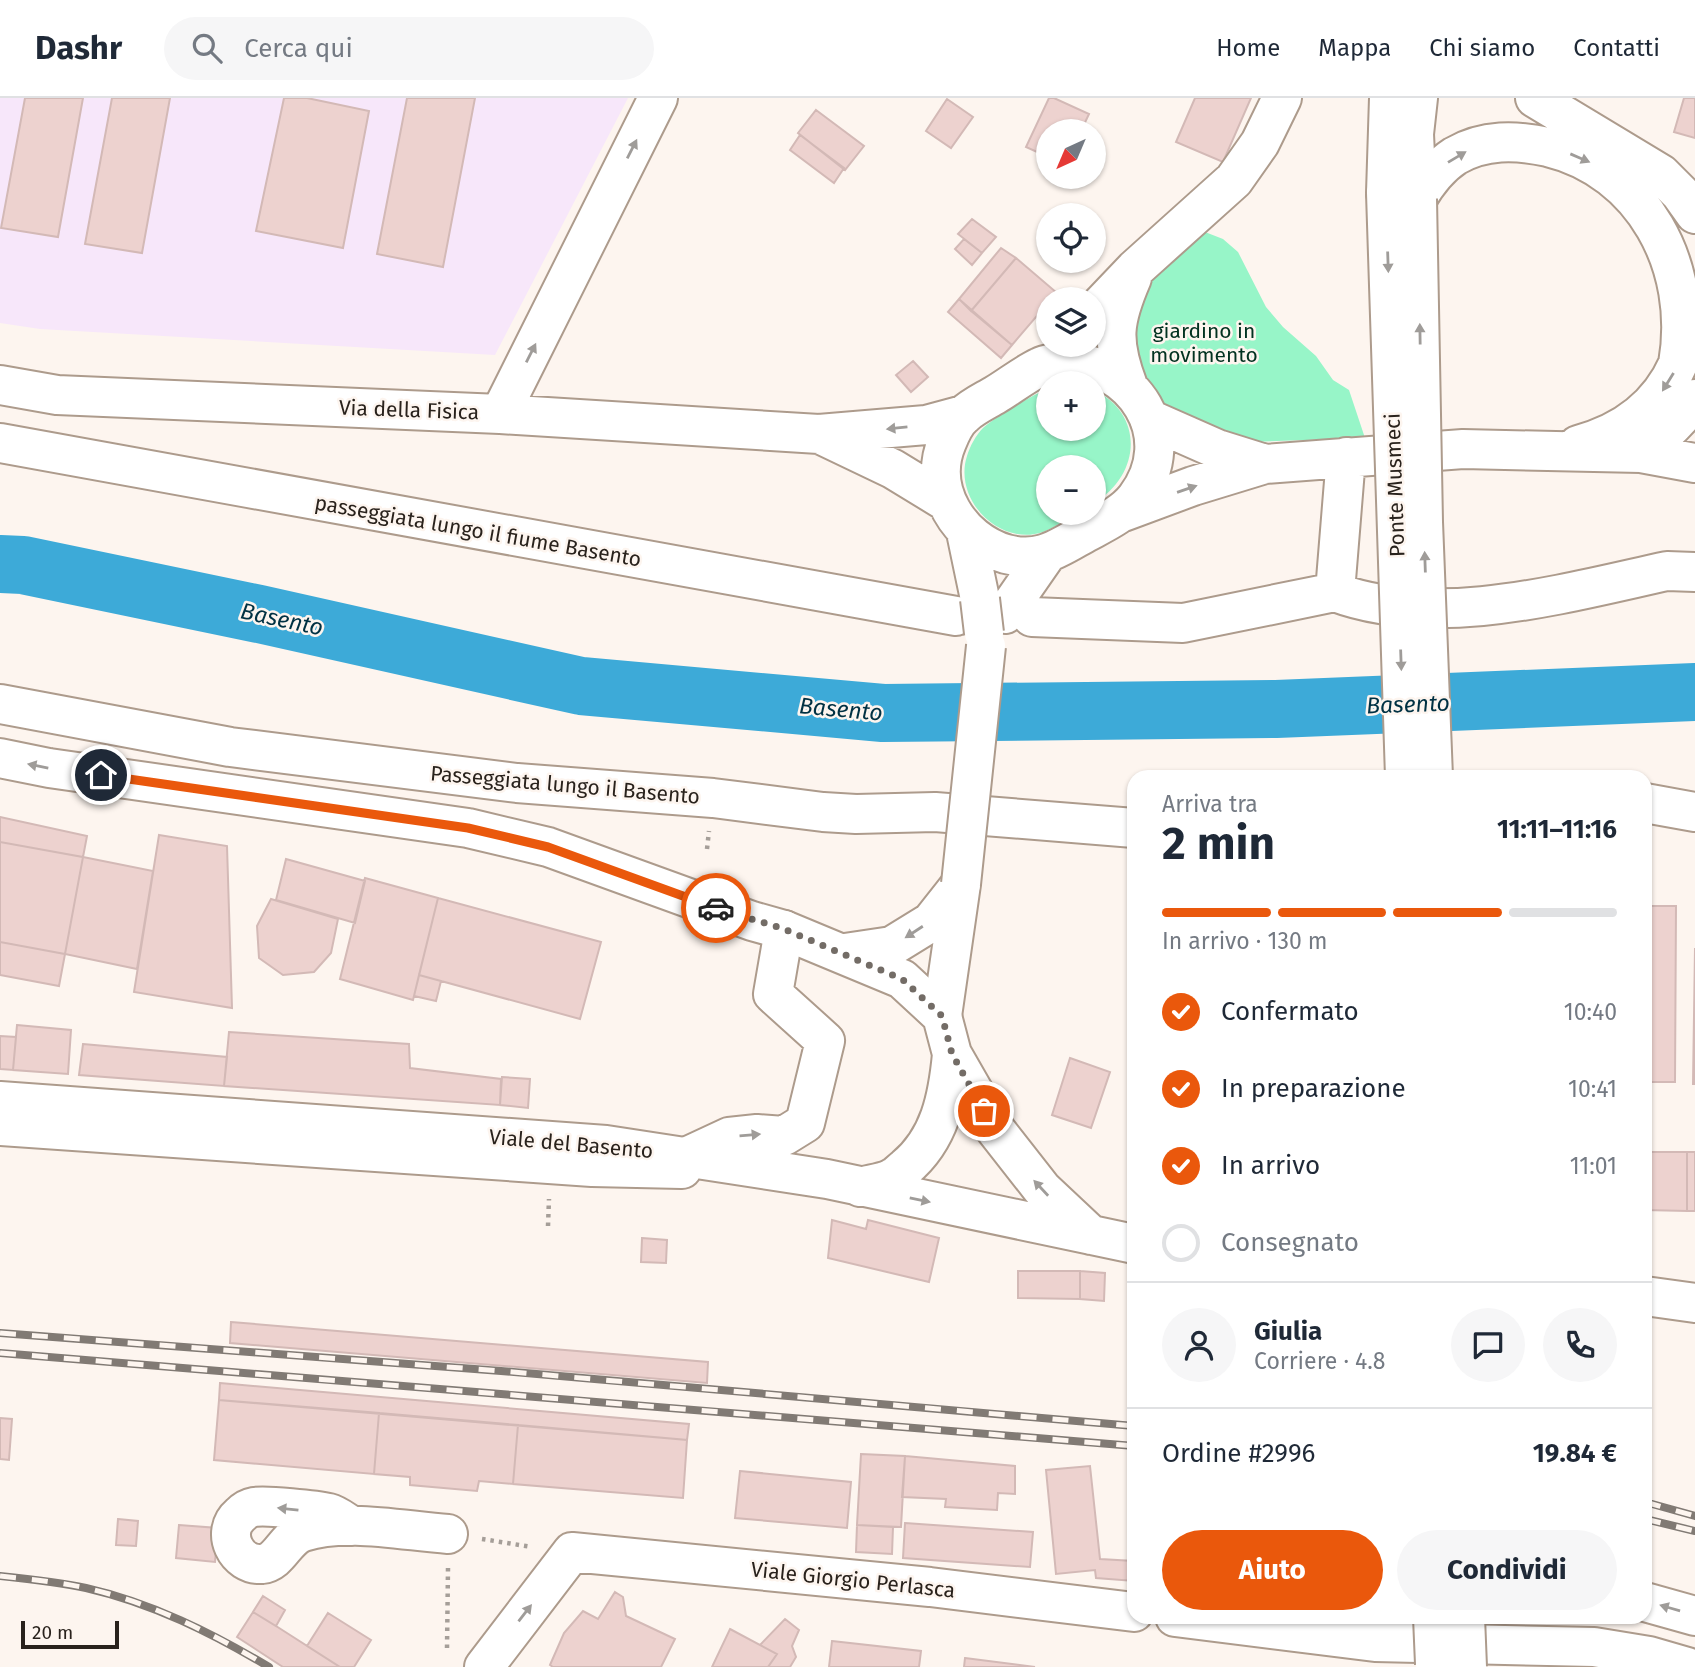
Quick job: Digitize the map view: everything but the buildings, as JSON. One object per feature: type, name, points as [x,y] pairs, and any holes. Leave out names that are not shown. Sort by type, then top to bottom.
[{"type":"street","points":[[500,414],[658,98]]},
{"type":"street","points":[[1106,300],[1234,180],[1260,143],[1282,98]]},
{"type":"street","points":[[1389,98],[1401,196]]},
{"type":"street","points":[[1401,196],[1414,134],[1418,98]]},
{"type":"street","points":[[1535,98],[1661,174],[1680,193],[1695,214]]},
{"type":"street","points":[[1401,196],[1472,148],[1493,142],[1514,142],[1547,147],[1579,157],[1622,183],[1658,216],[1671,236],[1682,257],[1689,281],[1690,317],[1684,352],[1674,374],[1644,412],[1625,426],[1604,437],[1556,450]]},
{"type":"street","name":"Ponte Musmeci","points":[[1401,196],[1405,770]]},
{"type":"street","name":"Ponte Musmeci","points":[[1401,196],[1424,535],[1433,770]]},
{"type":"street","points":[[1128,386],[1117,358],[1115,332],[1120,305],[1136,269]]},
{"type":"street","points":[[819,433],[926,425],[964,415],[1050,357]]},
{"type":"street","points":[[1053,357],[1061,362],[1079,362],[1114,374],[1141,401],[1149,419],[1153,452],[1144,486],[1123,512]]},
{"type":"street","name":"Via della Fisica","points":[[0,385],[57,395],[500,414],[819,433]]},
{"type":"street","points":[[1641,453],[1663,436],[1695,399]]},
{"type":"street","points":[[964,415],[945,447],[942,484],[979,584],[986,646],[961,884],[942,1016],[952,1054],[995,1129],[1042,1189],[1091,1235]]},
{"type":"street","points":[[1149,419],[1217,449],[1265,464]]},
{"type":"street","points":[[819,433],[893,468],[956,517],[980,543],[1004,553],[1029,557],[1046,555],[1123,512],[1193,486],[1265,464],[1464,450],[1641,453],[1695,463]]},
{"type":"street","name":"passeggiata lungo il fiume Basento","points":[[0,443],[956,616]]},
{"type":"street","points":[[1335,592],[1346,457]]},
{"type":"street","points":[[986,646],[1046,555]]},
{"type":"street","points":[[1032,617],[1183,622],[1335,592],[1358,601],[1436,609],[1494,606],[1667,571],[1695,572]]},
{"type":"street","name":"Passeggiata lungo il Basento","points":[[0,705],[230,747],[517,783],[713,798],[822,812],[935,812],[1127,827]]},
{"type":"street","points":[[0,758],[62,770],[468,828],[548,847],[845,953],[902,979],[942,1016]]},
{"type":"street","points":[[1652,804],[1695,812]]},
{"type":"street","points":[[845,953],[892,946],[931,922],[961,884]]},
{"type":"street","points":[[686,1157],[729,1138],[758,1134],[784,1136],[805,1123],[825,1041],[773,994],[784,929]]},
{"type":"street","points":[[860,1187],[893,1178],[915,1159],[931,1137],[943,1113],[952,1054]]},
{"type":"street","name":"Viale del Basento","points":[[0,1101],[606,1145],[781,1171],[1127,1243]]},
{"type":"street","points":[[0,1126],[592,1167],[781,1171]]},
{"type":"street","points":[[1652,1297],[1694,1301]]},
{"type":"street","points":[[352,1526],[448,1534]]},
{"type":"street","points":[[484,1667],[572,1552]]},
{"type":"street","name":"Viale Giorgio Perlasca","points":[[572,1552],[930,1587],[1127,1611]]},
{"type":"street","points":[[1652,1604],[1695,1616]]},
{"type":"street","points":[[1229,1624],[1435,1662],[1512,1643],[1594,1647],[1631,1662],[1687,1667]]},
{"type":"street","points":[[1433,1624],[1435,1662]]},
{"type":"street","points":[[1435,1662],[1460,1624]]},
{"type":"path","points":[[447,1648],[448,1534],[572,1552]]},
{"type":"shaded area","points":[[0,98],[628,98],[495,355],[40,329],[0,323]]},
{"type":"green space","name":"giardino in movimento","points":[[1205,232],[1223,239],[1238,252],[1266,307],[1283,327],[1316,356],[1333,380],[1349,390],[1365,438],[1250,442],[1177,415],[1162,403],[1132,361],[1138,292],[1163,265]]},
{"type":"green space","points":[[1036,394],[1036,441],[1106,441],[1106,398],[1122,414],[1129,430],[1131,446],[1121,477],[1106,493],[1106,455],[1036,455],[1036,525],[1058,525],[1043,532],[1027,535],[996,526],[983,516],[973,503],[964,472],[973,441],[983,428]]},
{"type":"waterway","name":"Basento","points":[[0,564],[23,565],[259,614],[581,686],[883,713],[1276,709],[1695,692]]},
{"type":"railway","points":[[0,1333],[501,1371],[1127,1425]]},
{"type":"railway","points":[[0,1353],[1127,1445]]},
{"type":"railway","points":[[1652,1504],[1695,1516]]},
{"type":"railway","points":[[1652,1521],[1695,1531]]},
{"type":"railway","points":[[0,1576],[75,1586],[134,1602],[226,1642],[269,1667]]},
{"type":"way so far","points":[[716,908],[784,929],[902,979],[942,1016],[952,1054],[984,1111]]},
{"type":"route","points":[[101,775],[468,828],[548,847],[716,908]]}]
